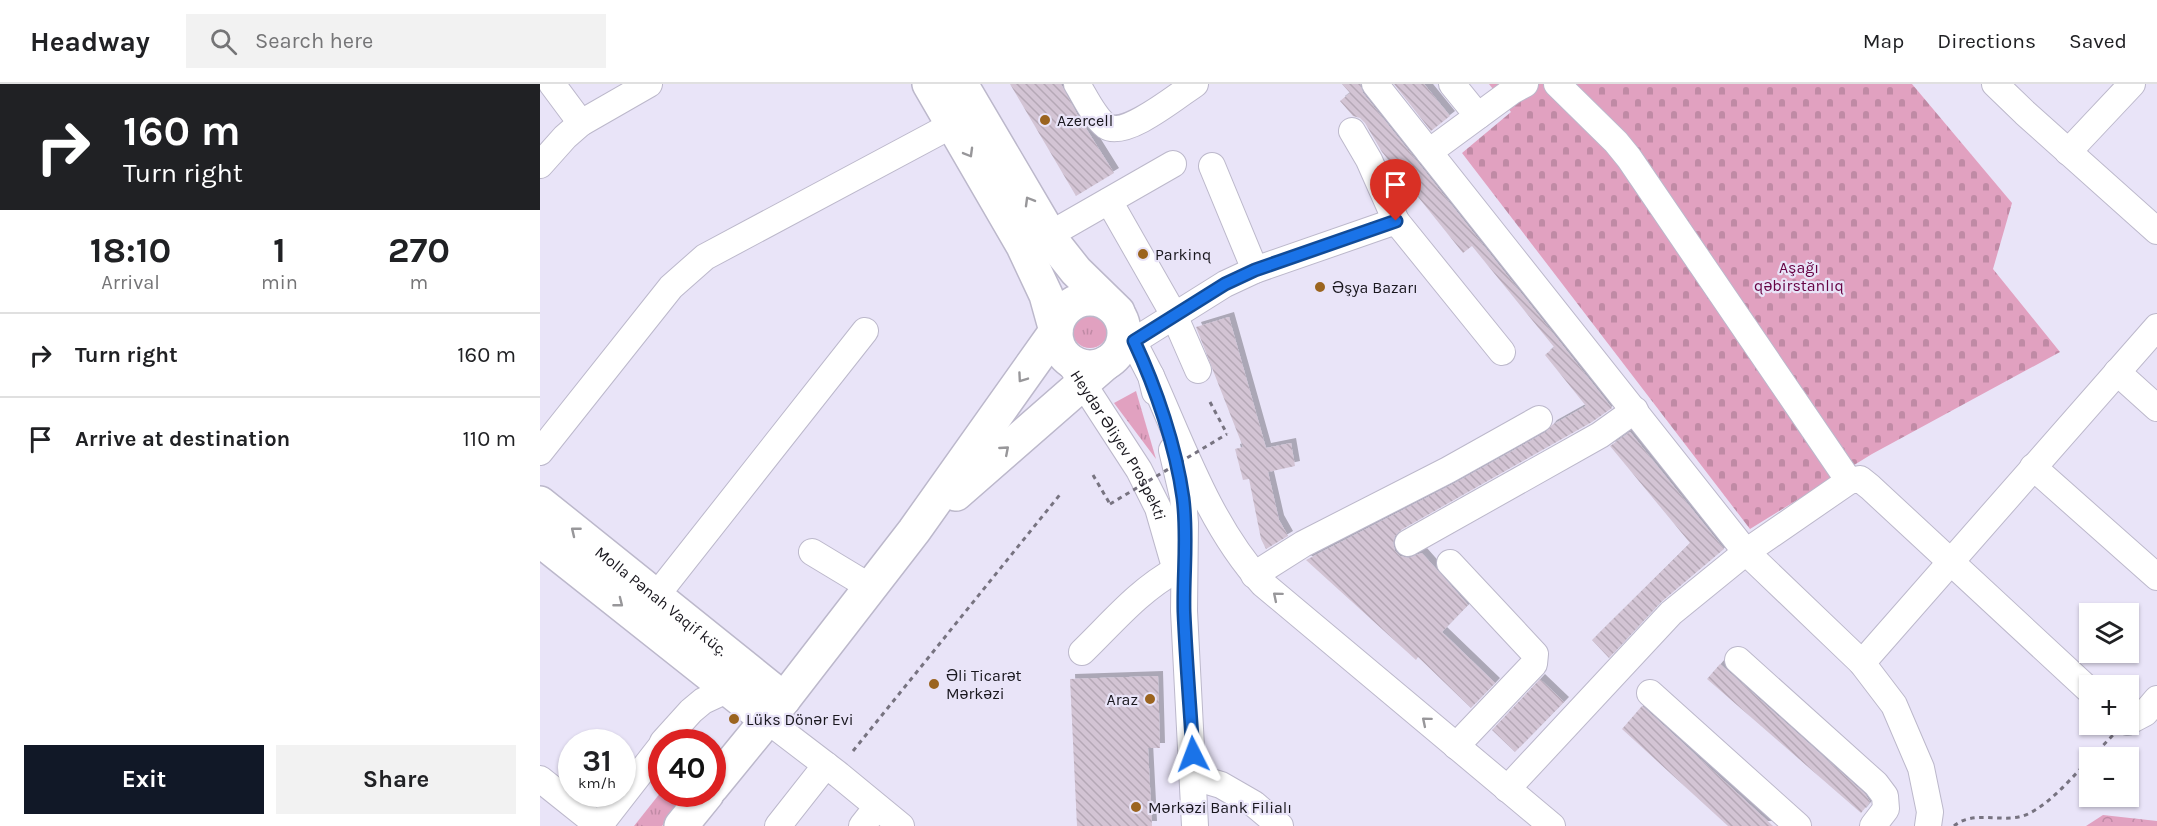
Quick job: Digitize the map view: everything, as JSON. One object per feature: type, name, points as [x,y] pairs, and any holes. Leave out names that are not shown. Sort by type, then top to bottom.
[{"type":"main road","points":[[726,770],[1060,342],[1059,319],[1065,309],[1086,298],[1098,299],[1109,304],[1113,346],[1095,367],[1083,366],[1072,361],[1060,342],[1046,295],[1027,255],[929,84]]},
{"type":"main road","name":"Heydər Əliyev Prospekti","points":[[960,84],[1049,235],[1076,271],[1113,346]]},
{"type":"main road","points":[[914,531],[1113,346]]},
{"type":"main road","name":"Molla Pənah Vaqif küç.","points":[[540,503],[656,596],[736,676],[775,710]]},
{"type":"main road","name":"Molla Pənah Vaqif küç.","points":[[540,540],[736,676]]},
{"type":"main road","points":[[681,826],[697,807]]},
{"type":"street","points":[[552,84],[581,123]]},
{"type":"street","points":[[540,165],[565,136],[581,123],[649,84]]},
{"type":"street","points":[[1077,84],[1101,122],[1109,128],[1118,129],[1134,124],[1195,84]]},
{"type":"street","points":[[1375,84],[1746,552],[1862,663],[1894,705],[1921,768],[1930,812],[1928,826]]},
{"type":"street","points":[[1452,84],[1478,116]]},
{"type":"street","points":[[1429,152],[1525,84]]},
{"type":"street","points":[[1557,84],[1616,142],[1629,158],[1849,481]]},
{"type":"street","points":[[1995,84],[2157,231]]},
{"type":"street","points":[[2068,152],[2132,84]]},
{"type":"street","points":[[540,453],[671,287],[705,257],[952,125]]},
{"type":"street","points":[[1352,131],[1369,160],[1396,221],[1502,352]]},
{"type":"street","points":[[1049,235],[1173,164]]},
{"type":"street","points":[[1212,166],[1255,270]]},
{"type":"street","points":[[1109,201],[1174,315],[1198,370]]},
{"type":"street","points":[[1113,346],[1174,315],[1225,284],[1255,270],[1396,221]]},
{"type":"street","points":[[1862,663],[2157,327]]},
{"type":"street","points":[[656,596],[865,331]]},
{"type":"street","name":"Heydər Əliyev Prospekti","points":[[1113,346],[1151,376],[1183,497],[1184,611],[1195,826]]},
{"type":"street","name":"Heydər Əliyev Prospekti","points":[[1113,346],[1139,470],[1158,508],[1176,570],[1184,611]]},
{"type":"street","points":[[2117,372],[2157,408]]},
{"type":"street","points":[[1151,376],[1211,508],[1226,536],[1254,575],[1507,789],[1542,823]]},
{"type":"street","points":[[1408,543],[1600,435],[1635,410]]},
{"type":"street","points":[[1254,575],[1303,544],[1448,470],[1539,419]]},
{"type":"street","points":[[2033,467],[2157,577]]},
{"type":"street","points":[[1507,789],[1671,613],[1746,552],[1849,481],[1860,479],[1870,487],[2079,681]]},
{"type":"street","points":[[812,552],[870,587]]},
{"type":"street","points":[[1450,563],[1535,654],[1534,664],[1456,746]]},
{"type":"street","points":[[1082,652],[1142,593],[1158,580],[1176,570]]},
{"type":"street","points":[[1738,660],[1876,784],[1885,796],[1886,809],[1873,826]]},
{"type":"street","points":[[675,729],[691,711],[736,676]]},
{"type":"street","points":[[1650,693],[1798,826]]},
{"type":"street","points":[[2139,717],[2157,699]]},
{"type":"street","points":[[775,710],[870,816],[901,826]]},
{"type":"street","points":[[540,779],[599,826],[648,762]]},
{"type":"street","points":[[778,826],[826,765]]},
{"type":"street","points":[[1194,777],[1221,785],[1254,804],[1280,826]]},
{"type":"path","points":[[1093,476],[1110,504],[1227,434],[1210,402]]},
{"type":"path","points":[[853,751],[1062,492]]},
{"type":"path","points":[[2101,747],[2114,735]]},
{"type":"path","points":[[1954,826],[1961,820],[1986,816],[2010,819],[2030,813],[2052,797],[2079,769]]},
{"type":"green space","name":"Aşağı qəbirstanlıq","points":[[1489,84],[1912,84],[2012,203],[1993,269],[2060,352],[1872,454],[1750,529],[1462,153],[1511,112]]},
{"type":"green space","points":[[1090,312],[1103,317],[1108,330],[1103,343],[1090,348],[1077,343],[1072,330],[1077,317]]},
{"type":"green space","points":[[1136,391],[1156,459],[1114,403]]},
{"type":"green space","points":[[649,807],[678,807],[662,826],[634,826]]},
{"type":"green space","points":[[2103,815],[2157,821],[2157,826],[2086,826]]},
{"type":"building","points":[[1010,84],[1061,84],[1114,173],[1076,196]]},
{"type":"building","points":[[1342,84],[1360,84],[1363,93],[1612,408],[1592,422],[1401,530],[1395,536],[1393,543],[1395,551],[1400,556],[1408,558],[1422,553],[1468,605],[1442,632],[1495,683],[1471,708],[1418,657],[1416,660],[1306,560],[1455,483],[1546,432],[1552,425],[1586,406],[1545,355],[1554,347],[1472,246],[1463,253],[1382,152],[1365,123],[1353,116],[1340,101],[1350,93]]},
{"type":"building","points":[[1394,84],[1424,84],[1450,116],[1431,131]]},
{"type":"building","points":[[1229,317],[1266,448],[1291,443],[1295,466],[1268,472],[1279,520],[1288,536],[1266,549],[1261,539],[1249,479],[1243,480],[1235,449],[1243,447],[1196,327]]},
{"type":"building","points":[[1630,432],[1724,549],[1660,603],[1609,658],[1592,640],[1690,543],[1610,446]]},
{"type":"building","points":[[1720,664],[1865,794],[1870,802],[1861,813],[1707,679]]},
{"type":"building","points":[[1158,676],[1160,748],[1148,748],[1152,826],[1077,826],[1070,679]]},
{"type":"building","points":[[1540,679],[1564,702],[1515,752],[1492,730]]},
{"type":"building","points":[[1642,706],[1773,826],[1728,826],[1622,729]]},
{"type":"place","name":"Azercell","points":[[1045,120]]},
{"type":"place","name":"Parkinq","points":[[1143,254]]},
{"type":"place","name":"Əşya Bazarı","points":[[1320,287]]},
{"type":"place","name":"Əli Ticarət Mərkəzi","points":[[934,684]]},
{"type":"place","name":"Araz","points":[[1150,699]]},
{"type":"place","name":"Lüks Dönər Evi","points":[[734,719]]},
{"type":"place","name":"Mərkəzi Bank Filialı","points":[[1136,807]]},
{"type":"route","points":[[1193,754],[1184,611],[1183,497],[1151,376],[1134,341],[1225,284],[1255,270],[1396,221]]}]
